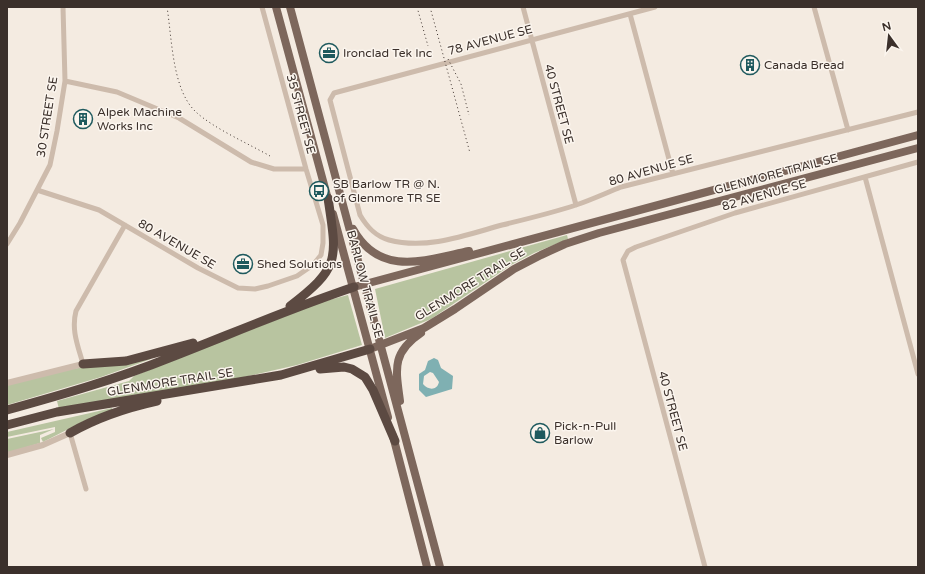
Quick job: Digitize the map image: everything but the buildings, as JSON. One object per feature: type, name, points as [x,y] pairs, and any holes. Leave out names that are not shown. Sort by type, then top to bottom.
[{"type":"highway","points":[[280,313],[313,288],[324,276],[332,261],[334,237],[328,198]]},
{"type":"highway","name":"GLENMORE TRAIL SE","points":[[7,410],[54,397],[168,359],[280,313],[354,288]]},
{"type":"highway","points":[[83,364],[112,363],[135,359],[237,331]]},
{"type":"highway","name":"GLENMORE TRAIL SE","points":[[7,425],[57,412],[242,383],[297,371],[370,349]]},
{"type":"highway","points":[[297,371],[344,367],[358,372],[370,383],[395,442]]},
{"type":"highway","points":[[70,432],[96,418],[120,410],[242,383]]},
{"type":"main road","name":"BARLOW TRAIL SE","points":[[276,7],[328,198],[340,236],[427,567]]},
{"type":"main road","name":"BARLOW TRAIL SE","points":[[291,7],[440,567]]},
{"type":"main road","name":"GLENMORE TRAIL SE","points":[[354,288],[366,287],[411,277],[458,259],[918,136]]},
{"type":"main road","name":"GLENMORE TRAIL SE","points":[[370,349],[424,328],[440,319],[514,269],[565,244],[599,233],[918,148]]},
{"type":"main road","points":[[344,208],[358,237],[368,248],[385,259],[397,262],[417,261],[491,247],[511,245]]},
{"type":"main road","points":[[358,304],[366,287]]},
{"type":"main road","points":[[403,432],[396,372],[398,356],[402,349],[413,338],[440,319]]},
{"type":"street","name":"30 STREET SE","points":[[7,244],[20,224],[50,165],[58,131],[65,81],[63,7]]},
{"type":"street","name":"35 STREET SE","points":[[262,7],[306,169],[323,225]]},
{"type":"street","name":"40 STREET SE","points":[[523,7],[576,206]]},
{"type":"street","name":"78 AVENUE SE","points":[[390,240],[377,235],[366,226],[360,215],[330,100],[331,96],[341,91],[656,7]]},
{"type":"street","points":[[814,7],[848,130]]},
{"type":"street","points":[[630,14],[673,174]]},
{"type":"street","points":[[65,81],[117,92],[179,118],[251,162],[274,169],[306,169]]},
{"type":"street","name":"80 AVENUE SE","points":[[390,240],[428,243],[448,239],[576,206],[621,187],[918,112]]},
{"type":"street","name":"82 AVENUE SE","points":[[623,260],[628,251],[636,247],[735,213],[918,162]]},
{"type":"street","points":[[865,177],[918,374]]},
{"type":"street","name":"80 AVENUE SE","points":[[37,190],[99,210],[228,284],[238,288],[255,289],[268,286],[297,276],[313,265],[320,255],[324,243],[323,225]]},
{"type":"street","points":[[7,383],[83,364],[75,335],[74,326],[76,311],[125,225]]},
{"type":"street","name":"40 STREET SE","points":[[623,260],[705,567]]},
{"type":"street","points":[[7,455],[43,445],[70,432],[86,489]]},
{"type":"green space","points":[[567,235],[568,239],[534,253],[511,265],[431,319],[385,338],[375,289]]},
{"type":"green space","points":[[348,295],[362,345],[297,365],[231,380],[59,409],[57,401],[129,381],[134,376],[318,303]]},
{"type":"green space","points":[[151,358],[101,377],[7,405],[7,385],[71,369]]},
{"type":"green space","points":[[112,408],[112,410],[84,421],[43,442],[41,438],[55,432],[55,427],[7,437],[7,432]]},
{"type":"green space","points":[[54,429],[40,435],[40,443],[7,453],[7,439]]},
{"type":"water","points":[[434,358],[438,360],[441,368],[453,376],[452,389],[426,397],[419,390],[419,374],[425,370],[428,361]],"holes":[[[430,372],[433,373],[439,382],[438,385],[432,389],[423,384],[424,376]]]},
{"type":"railway","points":[[167,7],[174,63],[182,91],[188,102],[196,112],[212,124],[270,156]]},
{"type":"railway","points":[[417,7],[428,46]]},
{"type":"railway","points":[[430,7],[470,153]]},
{"type":"railway","points":[[448,59],[461,84],[469,115]]},
{"type":"place","name":"Ironclad Tek Inc","points":[[329,53]]},
{"type":"place","name":"Canada Bread","points":[[750,65]]},
{"type":"place","name":"Alpek Machine Works Inc","points":[[83,119]]},
{"type":"place","name":"SB Barlow TR @ N. of Glenmore TR SE","points":[[319,191]]},
{"type":"place","name":"Shed Solutions","points":[[243,264]]},
{"type":"place","name":"Pick-n-Pull Barlow","points":[[540,433]]}]
